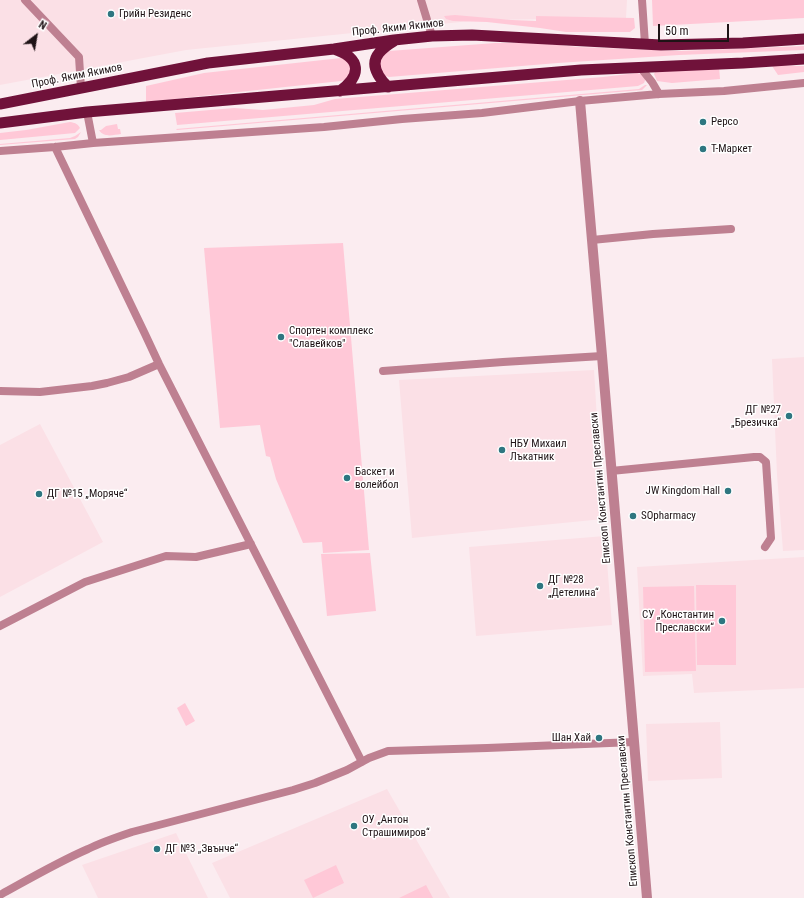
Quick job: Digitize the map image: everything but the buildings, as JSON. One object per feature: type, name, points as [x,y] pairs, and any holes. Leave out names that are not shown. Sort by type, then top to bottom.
[{"type":"highway","name":"Проф. Яким Якимов","points":[[0,104],[208,62],[334,49],[432,36],[472,35],[661,45],[804,39]]},
{"type":"highway","points":[[388,87],[377,73],[375,61],[378,54],[394,40]]},
{"type":"highway","points":[[334,49],[347,54],[356,65],[352,80],[340,91]]},
{"type":"highway","points":[[0,123],[87,112],[573,71],[743,63],[804,58]]},
{"type":"street","points":[[25,0],[78,57],[81,88]]},
{"type":"street","points":[[420,0],[432,36]]},
{"type":"street","points":[[642,0],[645,44]]},
{"type":"street","points":[[640,67],[659,94]]},
{"type":"street","points":[[0,150],[324,128],[402,119],[482,113],[580,100],[724,91],[804,84]]},
{"type":"street","name":"Епископ Константин Преславски","points":[[580,100],[647,898]]},
{"type":"street","points":[[87,112],[93,143]]},
{"type":"street","points":[[55,147],[159,364],[362,762]]},
{"type":"street","points":[[592,240],[731,229]]},
{"type":"street","points":[[383,371],[602,356]]},
{"type":"street","points":[[0,391],[40,392],[92,386],[129,377],[159,364]]},
{"type":"street","points":[[611,471],[754,457],[760,458],[766,462],[771,538],[765,547]]},
{"type":"street","points":[[0,626],[85,582],[166,556],[196,557],[251,544]]},
{"type":"street","points":[[0,895],[89,848],[118,837],[139,830],[293,790],[347,770],[369,758],[388,751],[634,742]]},
{"type":"shaded area","points":[[0,0],[627,0],[626,18],[480,20],[186,50],[0,85]]},
{"type":"shaded area","points":[[652,0],[804,0],[804,18],[653,26]]},
{"type":"shaded area","points":[[455,15],[536,21],[536,16],[634,18],[635,28],[630,32],[566,32],[487,22],[453,21],[446,19],[444,16]]},
{"type":"shaded area","points":[[495,43],[541,43],[578,47],[680,51],[804,46],[804,50],[679,55],[389,77],[383,75],[378,61],[385,52],[389,51]]},
{"type":"shaded area","points":[[341,58],[349,63],[351,73],[341,81],[146,102],[146,86],[204,73]]},
{"type":"shaded area","points":[[775,64],[804,66],[804,72],[778,75],[772,66]]},
{"type":"shaded area","points":[[719,67],[720,79],[672,83],[657,81],[654,74],[655,72]]},
{"type":"shaded area","points":[[637,73],[644,75],[646,78],[644,83],[638,86],[177,125],[175,113],[234,108],[263,110],[314,105],[335,99]]},
{"type":"shaded area","points":[[647,85],[642,90],[176,129],[639,89]]},
{"type":"shaded area","points":[[70,122],[78,125],[80,128],[75,133],[0,140],[0,133]]},
{"type":"shaded area","points":[[117,124],[121,134],[106,135],[101,133],[99,130],[106,126]]},
{"type":"shaded area","points":[[81,132],[75,139],[0,145],[70,138]]},
{"type":"shaded area","name":"Спортен комплекс \"Славейков\"","points":[[343,243],[369,550],[323,553],[322,542],[303,543],[276,479],[270,457],[266,456],[260,425],[220,428],[204,248]]},
{"type":"shaded area","name":"ДГ №27 „Брезичка“","points":[[804,357],[804,550],[783,551],[777,475],[772,359]]},
{"type":"shaded area","name":"НБУ Михаил Лъкатник","points":[[594,370],[603,519],[412,538],[399,380]]},
{"type":"shaded area","name":"ДГ №15 „Моряче“","points":[[40,424],[103,542],[0,597],[0,445]]},
{"type":"shaded area","name":"ДГ №28 „Детелина“","points":[[605,536],[612,625],[476,636],[469,547]]},
{"type":"shaded area","points":[[370,553],[376,611],[327,616],[321,554]]},
{"type":"shaded area","name":"СУ „Константин Преславски“","points":[[804,557],[804,688],[694,693],[692,674],[643,676],[637,567]]},
{"type":"shaded area","points":[[696,585],[736,585],[736,665],[697,665]]},
{"type":"shaded area","points":[[694,586],[696,671],[645,672],[643,587]]},
{"type":"shaded area","points":[[185,703],[195,721],[186,726],[177,708]]},
{"type":"shaded area","points":[[720,722],[722,778],[648,781],[646,724]]},
{"type":"shaded area","name":"ОУ „Антон Страшимиров“","points":[[387,789],[450,898],[230,898],[212,863]]},
{"type":"shaded area","name":"ДГ №3 „Звънче“","points":[[176,833],[208,898],[98,898],[82,865]]},
{"type":"shaded area","points":[[336,865],[344,883],[313,898],[304,880]]},
{"type":"shaded area","points":[[426,885],[433,898],[399,898]]},
{"type":"place","name":"Грийн Резиденс","points":[[111,14]]},
{"type":"place","name":"Pepco","points":[[703,122]]},
{"type":"place","name":"Т-Маркет","points":[[703,149]]},
{"type":"place","name":"Спортен комплекс \"Славейков\"","points":[[281,337]]},
{"type":"place","name":"ДГ №27 „Брезичка“","points":[[789,416]]},
{"type":"place","name":"НБУ Михаил Лъкатник","points":[[502,450]]},
{"type":"place","name":"Баскет и волейбол","points":[[347,478]]},
{"type":"place","name":"JW Kingdom Hall","points":[[728,491]]},
{"type":"place","name":"ДГ №15 „Моряче“","points":[[39,494]]},
{"type":"place","name":"SOpharmacy","points":[[633,516]]},
{"type":"place","name":"ДГ №28 „Детелина“","points":[[540,586]]},
{"type":"place","name":"СУ „Константин Преславски“","points":[[722,621]]},
{"type":"place","name":"Шан Хай","points":[[599,738]]},
{"type":"place","name":"ОУ „Антон Страшимиров“","points":[[354,826]]},
{"type":"place","name":"ДГ №3 „Звънче“","points":[[157,849]]}]
